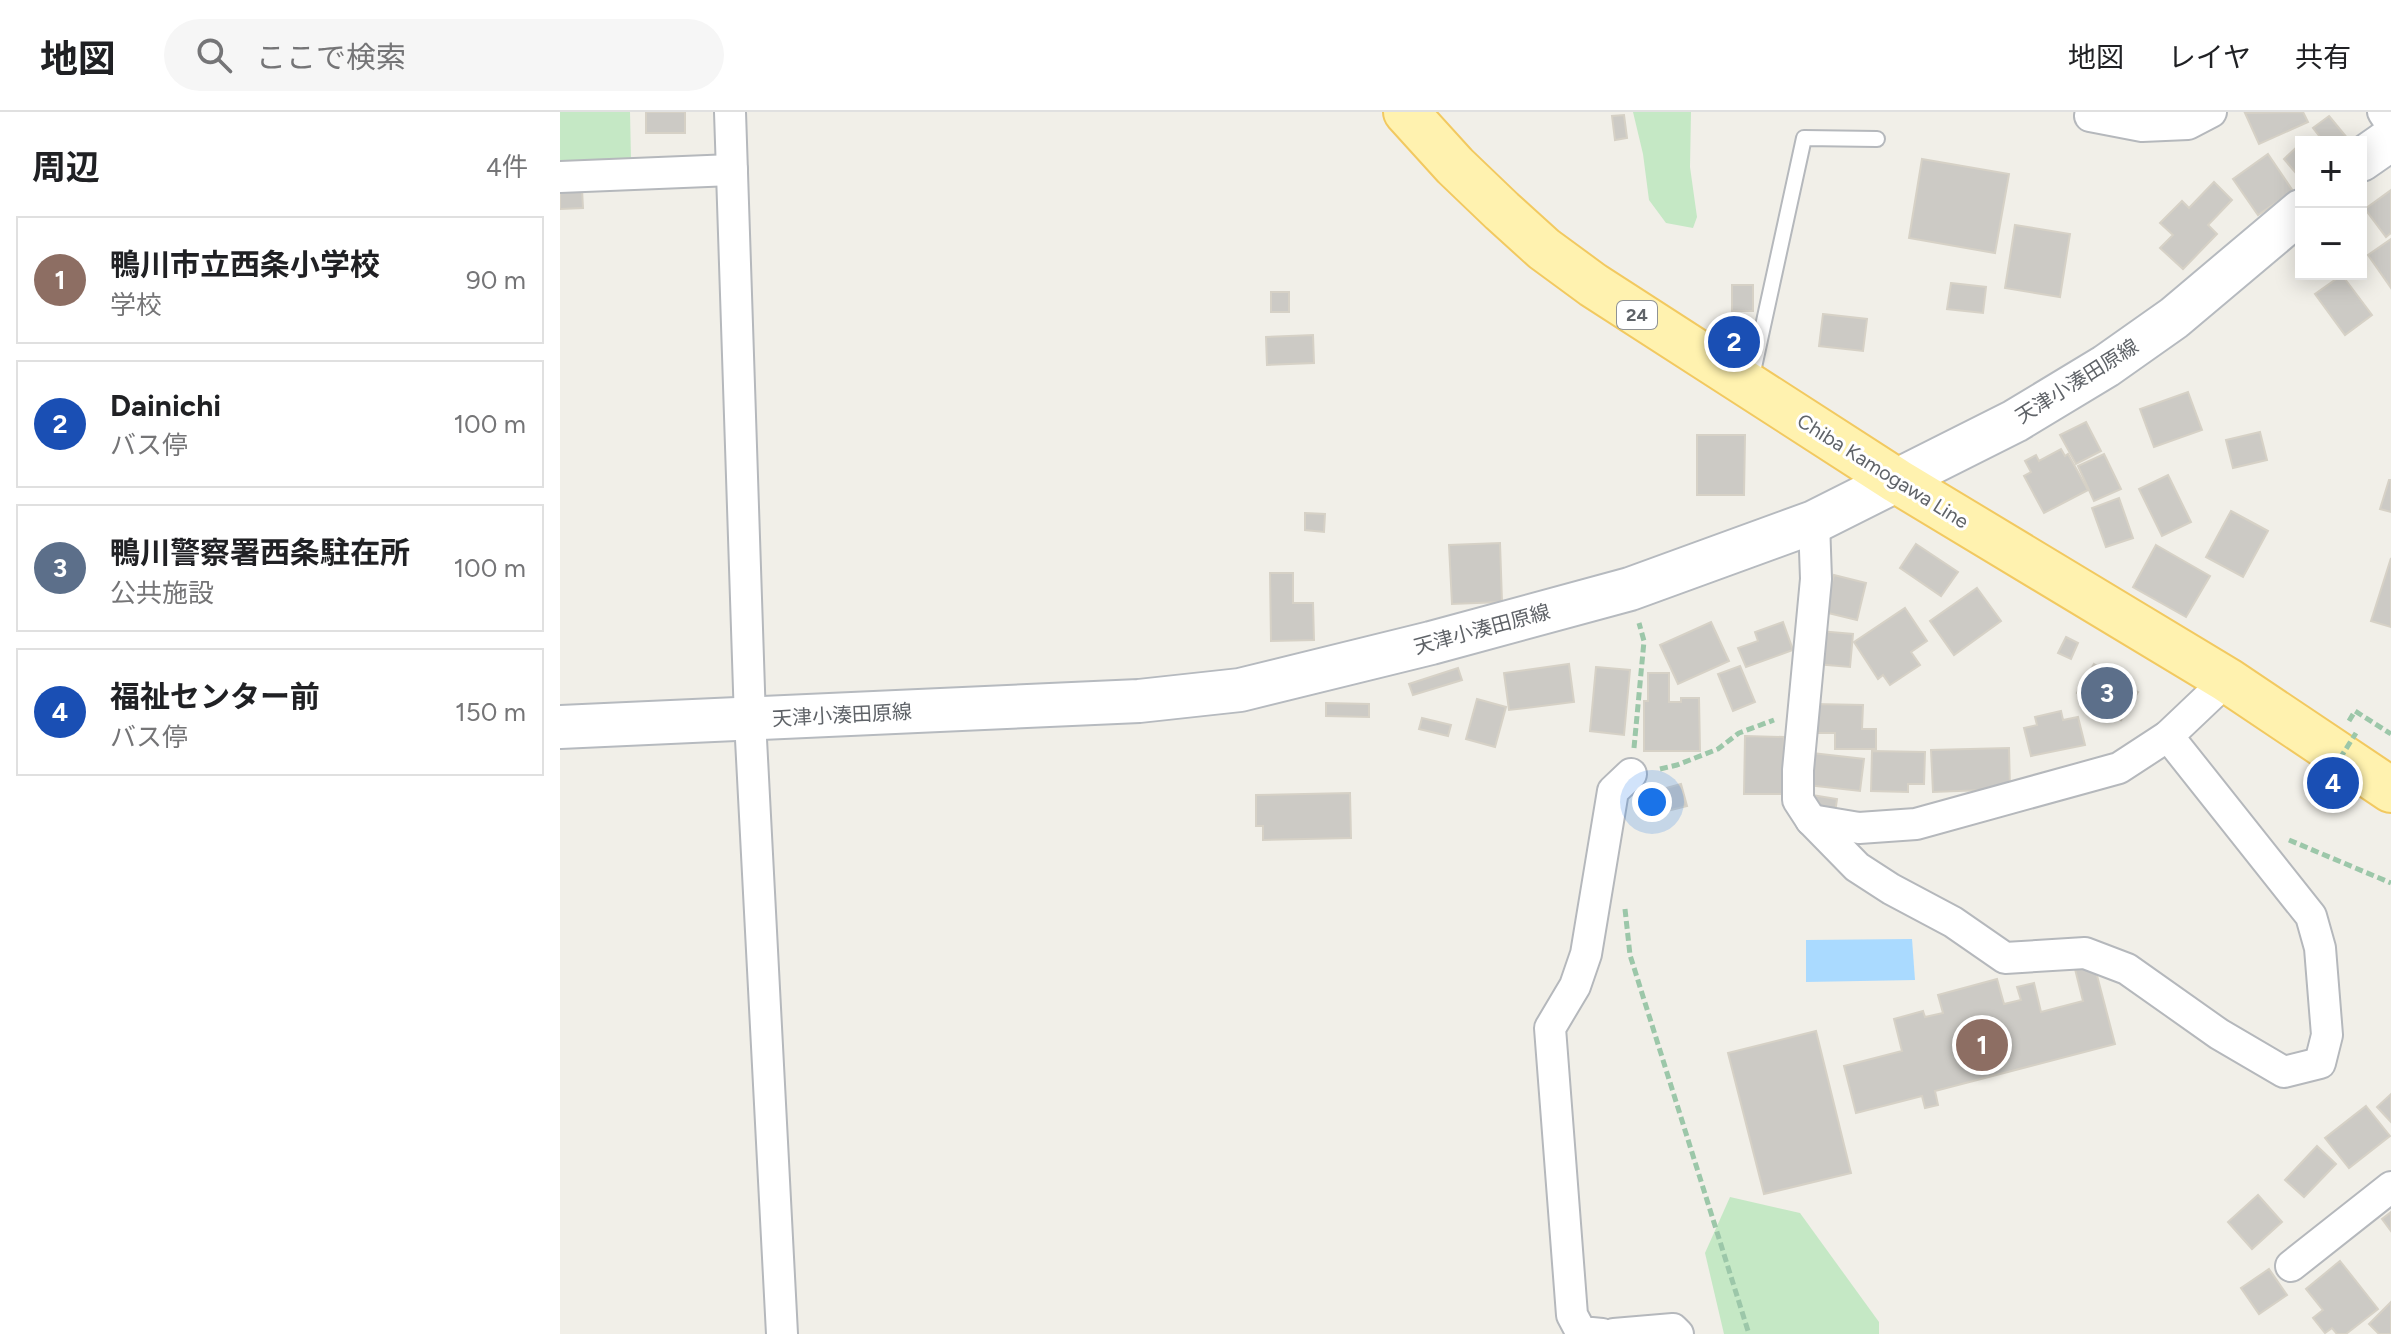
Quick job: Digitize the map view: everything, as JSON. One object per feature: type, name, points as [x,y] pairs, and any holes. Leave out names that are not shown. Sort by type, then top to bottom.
[{"type":"main road","name":"Chiba Kamogawa Line","points":[[1406,112],[1455,166],[1544,249],[1631,310],[1897,481],[2227,680],[2391,790]]},
{"type":"main road","points":[[2367,156],[2391,139]]},
{"type":"main road","name":"天津小湊田原線","points":[[560,727],[1139,701],[1240,690],[1630,589],[1814,522],[2015,421],[2106,366],[2174,318],[2295,216]]},
{"type":"street","points":[[730,112],[750,720],[782,1334]]},
{"type":"street","points":[[2090,116],[2142,126],[2188,124],[2211,112]]},
{"type":"street","points":[[2383,112],[2391,124]]},
{"type":"street","points":[[560,177],[732,170]]},
{"type":"street","points":[[1814,522],[1816,579],[1798,770],[1798,800],[1811,820],[1857,867],[1953,922],[2005,958],[2085,953],[2127,969],[2219,1034],[2284,1072],[2320,1063],[2327,1035],[2320,948],[2311,916],[2168,736]]},
{"type":"street","points":[[1811,820],[1859,828],[1916,824],[2119,768],[2168,736],[2227,680]]},
{"type":"street","points":[[1602,1334],[1581,1332],[1572,1315],[1550,1028],[1575,986],[1586,954],[1613,791],[1631,774]]},
{"type":"street","points":[[2291,1266],[2391,1187]]},
{"type":"street","points":[[1614,1334],[1673,1329],[1678,1334]]},
{"type":"lane","points":[[1750,386],[1804,138],[1877,139]]},
{"type":"path","points":[[1630,589],[1644,641],[1631,774],[1677,765],[1718,749],[1739,733],[1771,720],[1802,718]]},
{"type":"path","points":[[2355,711],[2391,734]]},
{"type":"path","points":[[2327,779],[2356,733]]},
{"type":"path","points":[[2253,843],[2289,840],[2391,883]]},
{"type":"path","points":[[1624,894],[1630,955],[1749,1334]]},
{"type":"green space","points":[[560,112],[630,112],[631,160],[560,163]]},
{"type":"green space","points":[[1633,112],[1691,112],[1690,167],[1697,217],[1693,228],[1666,223],[1649,200]]},
{"type":"green space","points":[[1730,1197],[1800,1213],[1879,1322],[1879,1334],[1724,1334],[1705,1253]]},
{"type":"water","points":[[1912,939],[1915,980],[1806,982],[1806,940]]},
{"type":"building","points":[[646,112],[685,112],[685,133],[646,133]]},
{"type":"building","points":[[2303,112],[2308,122],[2259,144],[2245,113]]},
{"type":"building","points":[[1624,115],[1627,138],[1615,140],[1612,116]]},
{"type":"building","points":[[2329,116],[2346,136],[2319,136],[2313,128]]},
{"type":"building","points":[[2295,149],[2295,172],[2284,159]]},
{"type":"building","points":[[2268,154],[2293,191],[2258,215],[2233,179]]},
{"type":"building","points":[[1922,159],[2009,174],[1995,253],[1909,238]]},
{"type":"building","points":[[2214,182],[2232,200],[2208,225],[2217,234],[2183,269],[2160,248],[2173,235],[2160,223],[2182,201],[2189,208]]},
{"type":"building","points":[[582,189],[583,208],[560,209],[560,190]]},
{"type":"building","points":[[2391,190],[2391,233],[2386,237],[2367,212],[2367,208]]},
{"type":"building","points":[[2015,225],[2070,234],[2060,297],[2005,288]]},
{"type":"building","points":[[2391,239],[2391,288],[2368,255]]},
{"type":"building","points":[[2335,280],[2346,280],[2372,315],[2345,335],[2315,294]]},
{"type":"building","points":[[1951,283],[1986,287],[1983,313],[1947,309]]},
{"type":"building","points":[[1732,285],[1753,285],[1753,311],[1732,311]]},
{"type":"building","points":[[1271,292],[1289,292],[1289,312],[1271,312]]},
{"type":"building","points":[[1823,314],[1867,319],[1863,351],[1819,346]]},
{"type":"building","points":[[1313,335],[1314,363],[1267,365],[1266,337]]},
{"type":"building","points":[[2188,392],[2202,430],[2154,447],[2140,409]]},
{"type":"building","points":[[2086,422],[2101,451],[2076,464],[2060,435]]},
{"type":"building","points":[[2260,432],[2267,460],[2233,468],[2226,440]]},
{"type":"building","points":[[1697,435],[1745,435],[1744,495],[1697,495]]},
{"type":"building","points":[[2061,449],[2065,456],[2068,454],[2088,490],[2044,513],[2024,476],[2031,472],[2025,461],[2036,455],[2039,461]]},
{"type":"building","points":[[2104,454],[2121,489],[2094,501],[2078,466]]},
{"type":"building","points":[[2168,475],[2191,522],[2162,536],[2139,489]]},
{"type":"building","points":[[2391,480],[2391,512],[2380,509]]},
{"type":"building","points":[[2119,498],[2133,538],[2106,547],[2092,508]]},
{"type":"building","points":[[2231,511],[2268,531],[2243,577],[2206,557]]},
{"type":"building","points":[[1305,513],[1325,514],[1324,532],[1305,530]]},
{"type":"building","points":[[1500,543],[1502,602],[1452,604],[1449,545]]},
{"type":"building","points":[[1916,544],[1958,572],[1941,596],[1900,568]]},
{"type":"building","points":[[2156,545],[2210,576],[2186,617],[2133,587]]},
{"type":"building","points":[[2391,558],[2391,627],[2371,621]]},
{"type":"building","points":[[1270,573],[1293,573],[1293,603],[1313,603],[1314,640],[1271,641]]},
{"type":"building","points":[[1834,575],[1866,583],[1857,620],[1824,612]]},
{"type":"building","points":[[1977,588],[2001,621],[1954,655],[1930,621]]},
{"type":"building","points":[[1905,608],[1927,641],[1911,652],[1920,665],[1890,685],[1883,675],[1878,679],[1854,642]]},
{"type":"building","points":[[1711,622],[1729,661],[1678,684],[1660,645]]},
{"type":"building","points":[[1783,622],[1793,650],[1746,667],[1738,648],[1758,641],[1755,632]]},
{"type":"building","points":[[1819,631],[1853,634],[1850,667],[1816,664]]},
{"type":"building","points":[[2066,637],[2078,643],[2071,659],[2058,653]]},
{"type":"building","points":[[1569,664],[1574,702],[1509,710],[1504,673]]},
{"type":"building","points":[[2094,664],[2138,692],[2121,720],[2077,693]]},
{"type":"building","points":[[1740,666],[1755,702],[1733,711],[1718,674]]},
{"type":"building","points":[[1596,667],[1630,670],[1624,735],[1590,731]]},
{"type":"building","points":[[1458,668],[1462,680],[1413,695],[1409,684]]},
{"type":"building","points":[[1648,673],[1669,673],[1669,702],[1699,698],[1700,751],[1644,751],[1644,701],[1648,701]]},
{"type":"building","points":[[1477,699],[1506,707],[1495,747],[1466,739]]},
{"type":"building","points":[[1326,703],[1369,704],[1369,717],[1326,716]]},
{"type":"building","points":[[1813,704],[1863,705],[1862,729],[1876,729],[1876,749],[1835,749],[1835,733],[1813,733]]},
{"type":"building","points":[[2061,711],[2063,720],[2078,717],[2085,745],[2031,756],[2024,728],[2037,725],[2035,717]]},
{"type":"building","points":[[1422,718],[1451,725],[1448,736],[1419,729]]},
{"type":"building","points":[[1745,736],[1784,737],[1783,794],[1744,794]]},
{"type":"building","points":[[2009,748],[2010,789],[1933,792],[1931,750]]},
{"type":"building","points":[[1872,751],[1925,752],[1924,784],[1908,784],[1908,792],[1871,791]]},
{"type":"building","points":[[1812,753],[1864,759],[1860,791],[1808,785]]},
{"type":"building","points":[[1681,784],[1687,806],[1643,817],[1637,796]]},
{"type":"building","points":[[1350,793],[1351,838],[1263,840],[1263,826],[1256,826],[1256,795]]},
{"type":"building","points":[[1812,795],[1837,799],[1835,813],[1809,808]]},
{"type":"building","points":[[2094,964],[2115,1044],[1935,1091],[1938,1105],[1925,1108],[1922,1096],[1856,1113],[1844,1066],[1902,1051],[1894,1019],[1923,1011],[1925,1017],[1943,1013],[1938,995],[1997,979],[2004,1004],[2021,1000],[2017,987],[2034,983],[2041,1012],[2083,1001],[2075,969]]},
{"type":"building","points":[[1816,1031],[1851,1173],[1764,1194],[1728,1053]]},
{"type":"building","points":[[2391,1094],[2391,1122],[2377,1107]]},
{"type":"building","points":[[2366,1106],[2390,1136],[2349,1168],[2325,1138]]},
{"type":"building","points":[[2317,1146],[2336,1164],[2304,1197],[2285,1180]]},
{"type":"building","points":[[2258,1195],[2282,1222],[2252,1249],[2228,1222]]},
{"type":"building","points":[[2391,1212],[2391,1231],[2382,1219]]},
{"type":"building","points":[[2340,1261],[2378,1309],[2346,1334],[2337,1334],[2332,1328],[2325,1333],[2313,1318],[2323,1310],[2306,1289]]},
{"type":"building","points":[[2269,1269],[2287,1295],[2259,1314],[2241,1288]]},
{"type":"building","points":[[2391,1302],[2391,1334],[2379,1334],[2369,1324]]},
{"type":"place","name":"Dainichi","points":[[1734,342]]},
{"type":"place","name":"鴨川警察署西条駐在所","points":[[2107,693]]},
{"type":"place","name":"福祉センター前","points":[[2333,783]]},
{"type":"place","name":"鴨川市立西条小学校","points":[[1982,1045]]}]
